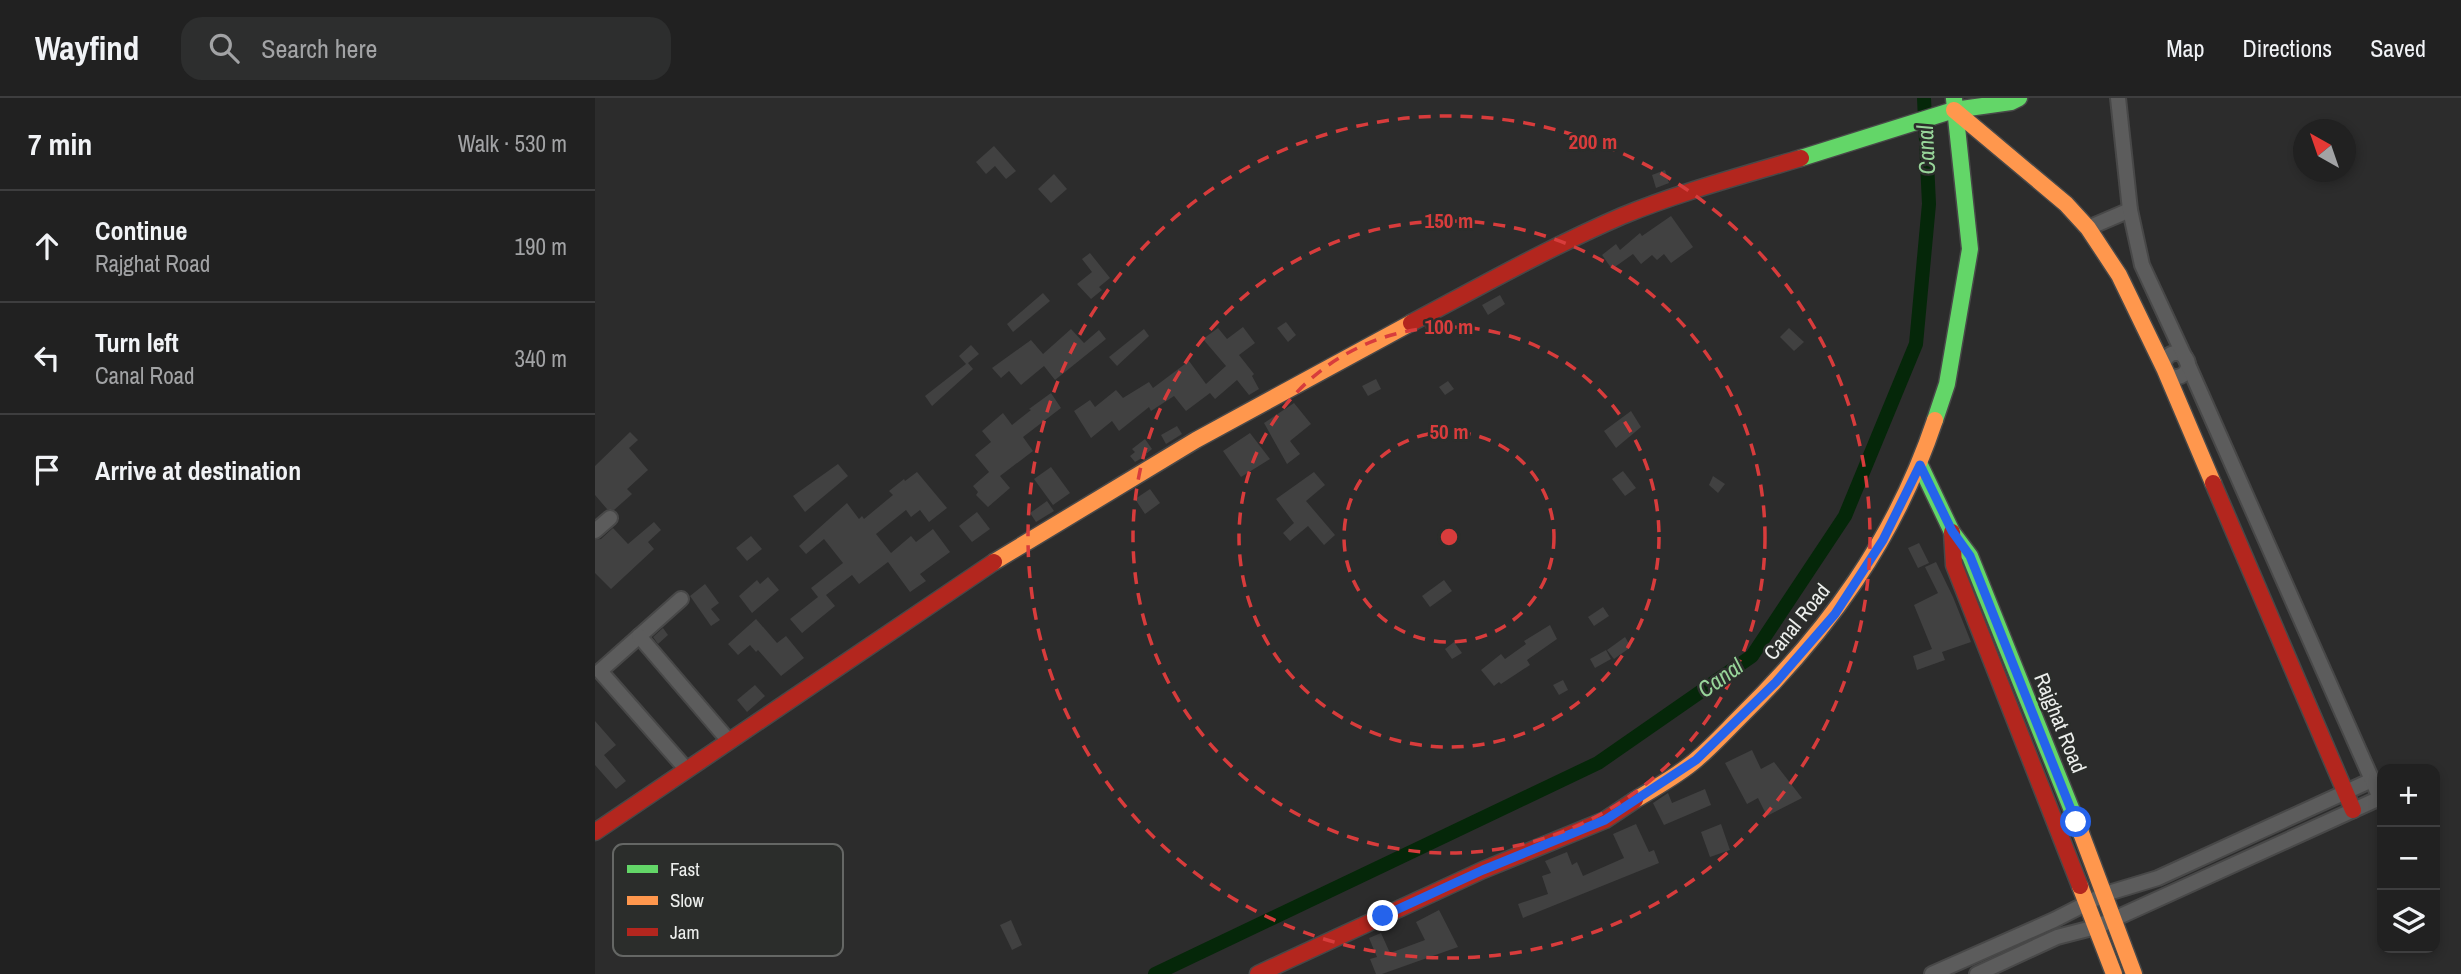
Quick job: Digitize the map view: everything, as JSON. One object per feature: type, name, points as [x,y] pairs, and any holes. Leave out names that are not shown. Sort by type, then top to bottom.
[{"type":"street","points":[[595,832],[997,560],[1196,440],[1572,238],[1625,215],[1706,186],[1848,144],[1949,107],[2011,102],[2019,98]]},
{"type":"street","points":[[1977,974],[2057,937],[2097,927],[2380,798],[2186,359],[2141,265],[2130,211],[2118,98]]},
{"type":"street","points":[[1949,107],[2066,204],[2088,228],[2119,275],[2165,370],[2353,810]]},
{"type":"street","name":"Canal Road","points":[[1258,974],[1483,870],[1605,820],[1696,760],[1776,682],[1835,614],[1883,540],[1920,465],[1947,384],[1970,249],[1949,107]]},
{"type":"street","points":[[2088,228],[2130,211]]},
{"type":"street","points":[[2119,275],[2141,265]]},
{"type":"street","points":[[2165,370],[2172,376],[2181,376],[2187,369],[2186,359]]},
{"type":"street","name":"Rajghat Road","points":[[1920,465],[1952,531],[1970,556],[2105,894],[2134,974]]},
{"type":"street","points":[[595,531],[610,518]]},
{"type":"street","name":"Rajghat Road","points":[[1952,531],[1954,565],[2114,974]]},
{"type":"street","points":[[681,599],[600,671],[687,770]]},
{"type":"street","points":[[639,636],[729,741]]},
{"type":"street","points":[[1933,974],[2105,894],[2158,878],[2372,780]]},
{"type":"street","points":[[2247,837],[2257,854]]},
{"type":"street","points":[[2010,939],[2017,956]]},
{"type":"building","points":[[994,146],[1016,171],[1006,179],[995,166],[986,174],[976,162]]},
{"type":"building","points":[[1665,170],[1669,183],[1656,188],[1652,175]]},
{"type":"building","points":[[1054,174],[1067,189],[1051,203],[1038,189]]},
{"type":"building","points":[[1671,216],[1693,247],[1671,263],[1664,254],[1657,260],[1652,255],[1641,264],[1633,254],[1612,269],[1602,255],[1616,244],[1620,250],[1640,233],[1642,236]]},
{"type":"building","points":[[1090,253],[1110,278],[1099,287],[1102,290],[1091,299],[1077,284],[1092,272],[1082,259]]},
{"type":"building","points":[[1043,293],[1050,301],[1013,332],[1007,324]]},
{"type":"building","points":[[1500,295],[1505,304],[1488,315],[1482,305]]},
{"type":"building","points":[[1286,322],[1296,335],[1288,342],[1277,328]]},
{"type":"building","points":[[1243,327],[1255,343],[1239,355],[1254,374],[1252,376],[1259,389],[1249,395],[1237,380],[1215,399],[1210,393],[1186,411],[1174,396],[1151,411],[1149,407],[1119,431],[1112,421],[1091,438],[1074,411],[1090,400],[1095,407],[1116,390],[1123,398],[1149,382],[1153,388],[1189,361],[1206,384],[1226,366],[1203,339],[1218,328],[1227,339]]},
{"type":"building","points":[[1789,328],[1804,342],[1794,351],[1780,337]]},
{"type":"building","points":[[1071,329],[1084,343],[1099,330],[1106,339],[1055,380],[1044,366],[1021,385],[1009,371],[1001,378],[992,368],[1031,340],[1043,354]]},
{"type":"building","points":[[1144,329],[1149,336],[1117,366],[1109,357]]},
{"type":"building","points":[[971,345],[979,354],[968,363],[973,369],[932,406],[925,396],[966,364],[959,356]]},
{"type":"building","points":[[1376,379],[1381,389],[1368,396],[1362,386]]},
{"type":"building","points":[[1448,381],[1454,389],[1445,395],[1439,387]]},
{"type":"building","points":[[1051,393],[1061,408],[1023,437],[1033,451],[1000,476],[1010,488],[988,507],[976,495],[978,492],[973,486],[989,472],[975,455],[991,442],[982,431],[1003,413],[1012,425]]},
{"type":"building","points":[[1294,403],[1311,424],[1290,441],[1300,454],[1287,464],[1264,423]]},
{"type":"building","points":[[1631,411],[1641,427],[1616,448],[1604,431]]},
{"type":"building","points":[[1177,426],[1182,434],[1166,444],[1161,435]]},
{"type":"building","points":[[630,432],[638,440],[629,448],[648,470],[627,489],[632,494],[614,510],[607,509],[595,495],[595,466]]},
{"type":"building","points":[[1250,433],[1270,459],[1241,477],[1223,451]]},
{"type":"building","points":[[1145,439],[1152,449],[1135,462],[1130,456],[1135,452],[1132,449]]},
{"type":"building","points":[[838,464],[848,476],[805,512],[793,496]]},
{"type":"building","points":[[1051,467],[1070,493],[1053,505],[1034,479]]},
{"type":"building","points":[[1623,471],[1636,488],[1625,496],[1612,479]]},
{"type":"building","points":[[917,472],[947,508],[929,522],[920,510],[911,517],[906,510],[876,534],[891,553],[911,536],[916,542],[933,529],[950,552],[920,574],[926,581],[910,592],[888,562],[859,584],[852,575],[826,595],[835,606],[802,633],[790,619],[818,597],[811,588],[843,563],[824,539],[806,554],[799,546],[847,503],[859,519],[862,516],[864,519],[893,495],[889,491]]},
{"type":"building","points":[[1314,472],[1325,485],[1306,501],[1335,535],[1324,545],[1308,526],[1290,541],[1283,533],[1294,523],[1276,499]]},
{"type":"building","points":[[1713,476],[1725,484],[1718,493],[1709,485]]},
{"type":"building","points":[[1150,489],[1160,503],[1145,514],[1135,499]]},
{"type":"building","points":[[1047,501],[1054,511],[1036,522],[1030,513]]},
{"type":"building","points":[[977,512],[990,529],[972,542],[959,526]]},
{"type":"building","points":[[654,522],[661,530],[648,542],[654,549],[611,589],[595,573],[595,540],[601,539],[613,528],[628,544]]},
{"type":"building","points":[[751,536],[762,549],[747,561],[736,548]]},
{"type":"building","points":[[1919,543],[1929,563],[1918,568],[1908,548]]},
{"type":"building","points":[[1936,562],[1971,642],[1942,652],[1945,660],[1917,670],[1913,656],[1932,649],[1914,605],[1938,593],[1925,567]]},
{"type":"building","points":[[768,577],[779,590],[752,613],[739,596],[757,580],[760,584]]},
{"type":"building","points":[[1444,580],[1452,591],[1430,607],[1422,596]]},
{"type":"building","points":[[705,584],[719,603],[711,609],[720,620],[711,626],[690,596]]},
{"type":"building","points":[[1603,607],[1609,616],[1594,626],[1588,617]]},
{"type":"building","points":[[756,619],[777,643],[786,636],[804,658],[781,676],[758,650],[756,652],[750,645],[738,655],[728,644]]},
{"type":"building","points":[[1550,625],[1557,639],[1527,660],[1530,665],[1494,686],[1481,670],[1501,654],[1505,659],[1526,644],[1524,641]]},
{"type":"building","points":[[663,628],[668,635],[658,644],[653,637]]},
{"type":"building","points":[[1625,637],[1631,647],[1614,659],[1607,650]]},
{"type":"building","points":[[1454,642],[1462,653],[1452,659],[1445,649]]},
{"type":"building","points":[[1606,650],[1611,659],[1595,668],[1590,659]]},
{"type":"building","points":[[1563,680],[1568,690],[1559,695],[1553,685]]},
{"type":"building","points":[[755,685],[765,696],[747,712],[737,700]]},
{"type":"building","points":[[595,721],[616,745],[604,755],[626,781],[616,789],[595,765]]},
{"type":"building","points":[[1752,750],[1761,769],[1774,762],[1802,798],[1767,816],[1758,798],[1747,804],[1725,763]]},
{"type":"building","points":[[1705,789],[1711,805],[1664,825],[1653,803],[1668,793],[1672,803]]},
{"type":"building","points":[[1636,824],[1649,852],[1654,850],[1659,863],[1523,918],[1518,904],[1548,894],[1542,876],[1551,873],[1545,861],[1567,852],[1572,865],[1577,862],[1583,876],[1624,858],[1613,834]]},
{"type":"building","points":[[1721,824],[1730,850],[1710,857],[1701,832]]},
{"type":"building","points":[[1439,910],[1458,947],[1376,974],[1370,959],[1377,957],[1369,938],[1381,933],[1390,953],[1425,940],[1416,922]]},
{"type":"building","points":[[1011,920],[1022,945],[1012,950],[1000,925]]},
{"type":"waterway","name":"Canal","points":[[1155,974],[1598,763],[1752,656],[1845,516],[1916,344],[1929,204],[1924,98]]},
{"type":"traffic: fast","points":[[1801,158],[1954,110],[2011,102],[2019,98]]},
{"type":"traffic: fast","points":[[1935,420],[1947,384],[1970,249],[1954,99]]},
{"type":"traffic: fast","points":[[1920,465],[1952,532],[1970,556],[2081,833]]},
{"type":"traffic: slow","points":[[1954,110],[2066,204],[2088,228],[2119,275],[2165,370],[2213,483]]},
{"type":"traffic: slow","points":[[994,562],[1196,440],[1411,323]]},
{"type":"traffic: slow","points":[[1635,800],[1683,770],[1708,749],[1772,685],[1830,616],[1856,581],[1900,504],[1935,420]]},
{"type":"traffic: slow","points":[[2081,833],[2134,974]]},
{"type":"traffic: slow","points":[[2080,886],[2114,974]]},
{"type":"traffic: jam","points":[[1411,323],[1542,254],[1622,216],[1688,192],[1801,158]]},
{"type":"traffic: jam","points":[[2213,483],[2353,810]]},
{"type":"traffic: jam","points":[[1952,532],[1954,565],[2080,886]]},
{"type":"traffic: jam","points":[[595,832],[994,562]]},
{"type":"traffic: jam","points":[[1258,974],[1483,870],[1605,820],[1635,800]]},
{"type":"route","points":[[1383,916],[1483,870],[1605,820],[1696,760],[1776,682],[1835,614],[1883,540],[1920,465],[1952,531],[1970,556],[2076,822]]}]
